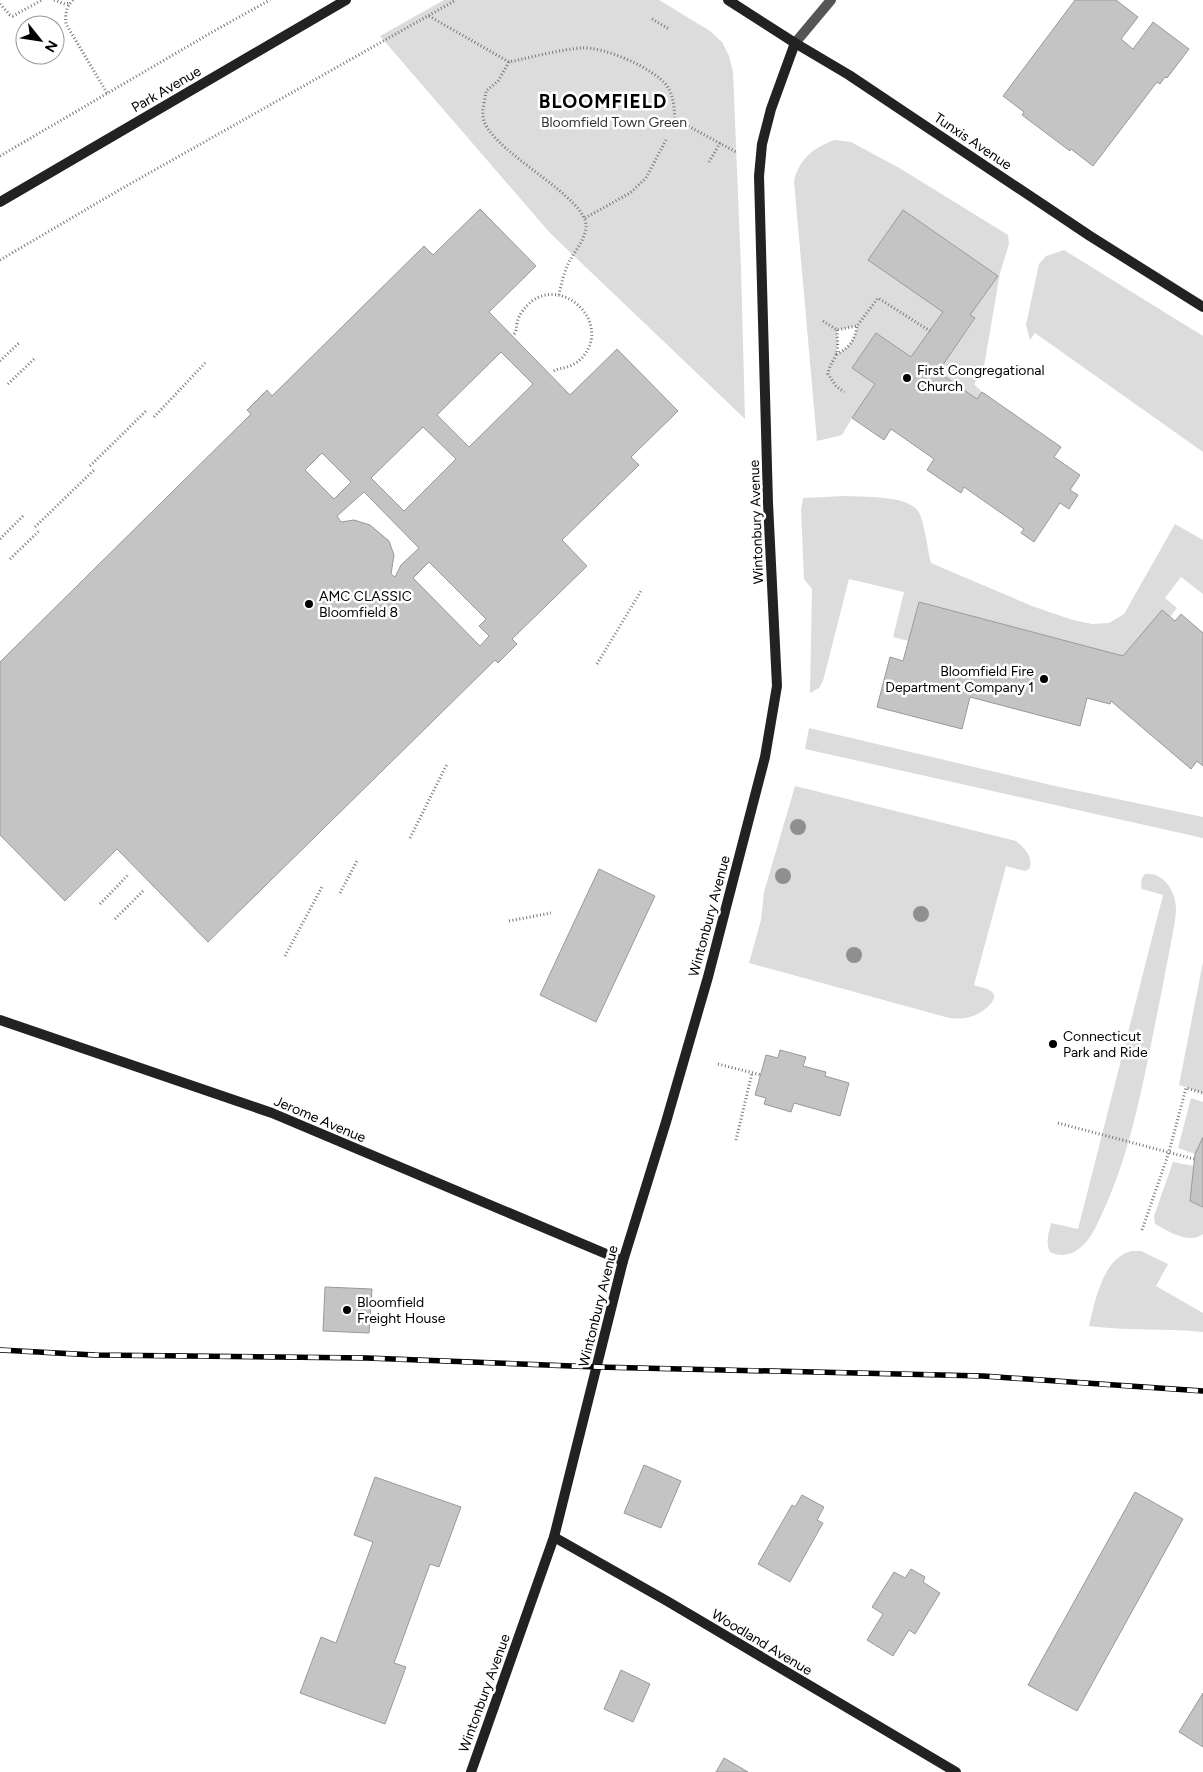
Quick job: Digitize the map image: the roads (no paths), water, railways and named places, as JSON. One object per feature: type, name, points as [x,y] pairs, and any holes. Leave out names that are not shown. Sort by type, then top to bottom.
[{"type":"street","name":"Park Avenue","points":[[0,202],[346,0]]},
{"type":"street","name":"Tunxis Avenue","points":[[728,0],[849,75],[1090,236],[1203,307]]},
{"type":"street","name":"Wintonbury Avenue","points":[[471,1772],[554,1537],[623,1261],[708,977],[765,757],[778,686],[768,503],[759,176],[765,135],[772,109],[795,43]]},
{"type":"street","name":"Jerome Avenue","points":[[0,1020],[272,1113],[623,1261]]},
{"type":"street","name":"Woodland Avenue","points":[[554,1537],[667,1601],[956,1772]]},
{"type":"lane","points":[[795,43],[831,0]]},
{"type":"railway","points":[[0,1350],[95,1355],[367,1358],[597,1367],[983,1376],[1203,1391]]},
{"type":"place","name":"First Congregational Church","points":[[907,378]]},
{"type":"place","name":"AMC CLASSIC Bloomfield 8","points":[[309,604]]},
{"type":"place","name":"Bloomfield Fire Department Company 1","points":[[1044,679]]},
{"type":"place","name":"Connecticut Park and Ride","points":[[1053,1044]]},
{"type":"place","name":"Bloomfield Freight House","points":[[347,1310]]},
{"type":"district","name":"BLOOMFIELD","points":[[603,101]]},
{"type":"park label","name":"Bloomfield Town Green","points":[[614,122]]}]
